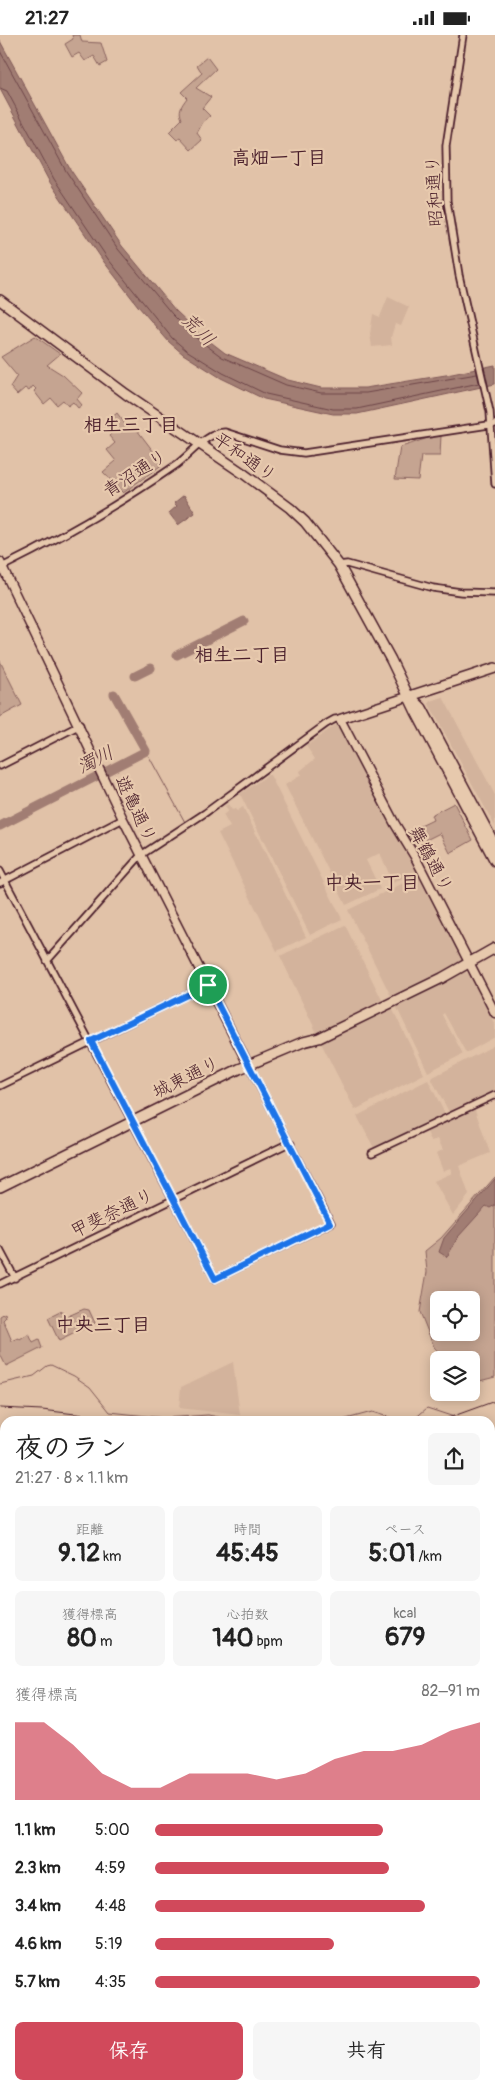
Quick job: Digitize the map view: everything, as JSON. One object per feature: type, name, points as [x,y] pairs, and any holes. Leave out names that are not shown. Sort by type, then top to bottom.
[{"type":"highway","name":"平和通り","points":[[0,301],[126,394],[244,474],[290,508],[322,542],[339,565],[495,861]]},
{"type":"highway","points":[[410,697],[495,668]]},
{"type":"highway","name":"平和通り","points":[[410,697],[422,708],[495,845]]},
{"type":"highway","name":"城東通り","points":[[0,1187],[239,1069],[303,1042],[319,1038],[495,949]]},
{"type":"main road","name":"遊亀通り","points":[[1,565],[80,725],[123,819],[249,1066]]},
{"type":"main road","points":[[340,719],[410,697]]},
{"type":"main road","name":"舞鶴通り","points":[[340,719],[395,824],[415,857],[495,1013]]},
{"type":"street","name":"昭和通り","points":[[463,35],[446,146],[447,201],[459,275],[493,425]]},
{"type":"street","name":"青沼通り","points":[[1,565],[101,513],[177,464],[209,435],[225,432],[280,450],[304,453],[493,425]]},
{"type":"street","points":[[493,425],[495,483]]},
{"type":"street","points":[[339,565],[347,565],[433,588],[461,593],[495,593]]},
{"type":"street","points":[[47,961],[141,855],[206,813],[326,724],[335,719],[340,719]]},
{"type":"street","points":[[0,766],[80,725]]},
{"type":"street","points":[[3,882],[123,819]]},
{"type":"street","points":[[0,871],[3,882],[91,1041],[215,1279],[330,1223],[291,1144],[249,1066]]},
{"type":"street","points":[[0,1086],[208,985]]},
{"type":"street","points":[[372,1153],[495,1095]]},
{"type":"street","name":"甲斐奈通り","points":[[0,1285],[286,1144],[291,1144]]},
{"type":"street","points":[[0,1250],[15,1278]]},
{"type":"shaded area","points":[[72,35],[80,35],[82,42],[101,43],[107,62],[100,66],[94,56],[85,61],[79,53],[72,57],[65,44],[73,39]]},
{"type":"shaded area","points":[[207,57],[216,69],[196,88],[211,97],[202,108],[210,116],[203,122],[197,133],[202,140],[191,150],[180,138],[177,140],[169,132],[182,119],[181,108],[187,98],[181,92],[202,73],[197,65]]},
{"type":"shaded area","points":[[388,297],[409,307],[401,326],[395,324],[391,337],[392,345],[372,347],[370,334],[373,314],[380,317]]},
{"type":"shaded area","points":[[35,336],[60,354],[47,365],[63,375],[82,393],[77,399],[82,405],[78,408],[73,402],[68,406],[63,400],[57,405],[51,398],[44,404],[34,391],[36,389],[33,386],[29,391],[25,388],[17,395],[10,387],[17,376],[1,357]]},
{"type":"shaded area","points":[[117,413],[126,425],[131,422],[163,464],[123,493],[103,472],[116,461],[107,450],[115,443],[109,436],[114,431],[107,422]]},
{"type":"shaded area","points":[[441,435],[440,456],[421,456],[418,480],[395,479],[400,447]]},
{"type":"shaded area","points":[[0,661],[22,705],[0,717]]},
{"type":"shaded area","points":[[443,697],[495,795],[495,826],[429,704],[430,701]]},
{"type":"shaded area","points":[[337,724],[416,871],[393,883],[380,853],[366,860],[380,889],[346,905],[285,785],[301,775],[300,771],[315,759],[306,746]]},
{"type":"shaded area","points":[[270,775],[342,919],[310,935],[240,794]]},
{"type":"shaded area","points":[[454,803],[473,840],[450,853],[440,833],[414,846],[406,833],[433,820],[431,815]]},
{"type":"shaded area","points":[[228,804],[232,810],[235,809],[237,811],[243,807],[306,937],[277,951],[218,833],[230,827],[223,815],[228,811],[225,806]]},
{"type":"shaded area","points":[[418,876],[462,961],[391,996],[348,910]]},
{"type":"shaded area","points":[[345,925],[382,1000],[317,1033],[280,956]]},
{"type":"shaded area","points":[[465,972],[469,974],[495,1025],[495,1037],[466,1053],[444,1013],[442,1015],[463,1054],[428,1072],[396,1006]]},
{"type":"shaded area","points":[[392,1008],[424,1074],[355,1110],[321,1043]]},
{"type":"shaded area","points":[[495,1045],[495,1090],[449,1112],[431,1078]]},
{"type":"shaded area","points":[[428,1080],[445,1114],[374,1148],[357,1116]]},
{"type":"shaded area","points":[[473,1109],[475,1110],[490,1153],[459,1166],[469,1195],[453,1215],[434,1181],[452,1173],[450,1168],[443,1171],[436,1153],[443,1150],[438,1139],[431,1141],[426,1130]]},
{"type":"shaded area","points":[[495,1177],[495,1377],[480,1381],[480,1351],[438,1351],[434,1347],[432,1341],[480,1341],[480,1291],[430,1291],[430,1337],[420,1312],[427,1272],[425,1251],[441,1238]]},
{"type":"shaded area","points":[[84,1309],[89,1310],[95,1323],[59,1341],[48,1318],[62,1311],[66,1317]]},
{"type":"shaded area","points":[[5,1313],[6,1317],[3,1320],[12,1341],[19,1338],[20,1340],[29,1334],[33,1343],[39,1340],[42,1348],[6,1366],[0,1354],[0,1316]]},
{"type":"shaded area","points":[[233,1362],[240,1415],[179,1408],[181,1387]]},
{"type":"water","points":[[0,41],[70,169],[122,246],[175,310],[199,333],[225,353],[288,380],[321,388],[365,388],[495,365],[495,384],[357,414],[333,414],[264,399],[221,378],[183,354],[169,342],[138,306],[104,262],[49,181],[0,89]]},
{"type":"water","points":[[184,495],[195,513],[178,525],[169,513],[177,506],[174,503]]},
{"type":"water","points":[[495,1179],[495,1205],[490,1208],[486,1206],[458,1237],[447,1257],[439,1252],[444,1238]]},
{"type":"waterway","name":"濁川","points":[[177,655],[244,621]]},
{"type":"waterway","name":"濁川","points":[[135,676],[151,668]]},
{"type":"waterway","name":"濁川","points":[[0,826],[146,751],[114,694]]},
{"type":"waterway","points":[[146,751],[186,824]]},
{"type":"waterway","points":[[0,1384],[34,1376],[51,1365],[74,1376],[90,1387],[110,1412],[147,1416]]},
{"type":"waterway","points":[[418,1416],[427,1408],[451,1416]]},
{"type":"waterway","points":[[357,1416],[372,1412],[385,1416]]},
{"type":"waterway","points":[[194,1416],[213,1416]]},
{"type":"railway","points":[[454,1416],[495,1401]]},
{"type":"railway","points":[[0,1408],[42,1410],[92,1416]]},
{"type":"district","name":"高畑一丁目","points":[[279,157]]},
{"type":"district","name":"相生三丁目","points":[[131,424]]},
{"type":"district","name":"相生二丁目","points":[[242,654]]},
{"type":"district","name":"中央一丁目","points":[[372,882]]},
{"type":"district","name":"中央三丁目","points":[[103,1324]]},
{"type":"route","points":[[208,985],[330,1223],[215,1279],[91,1041],[208,985]]},
{"type":"water label","name":"荒川","points":[[199,329]]}]
